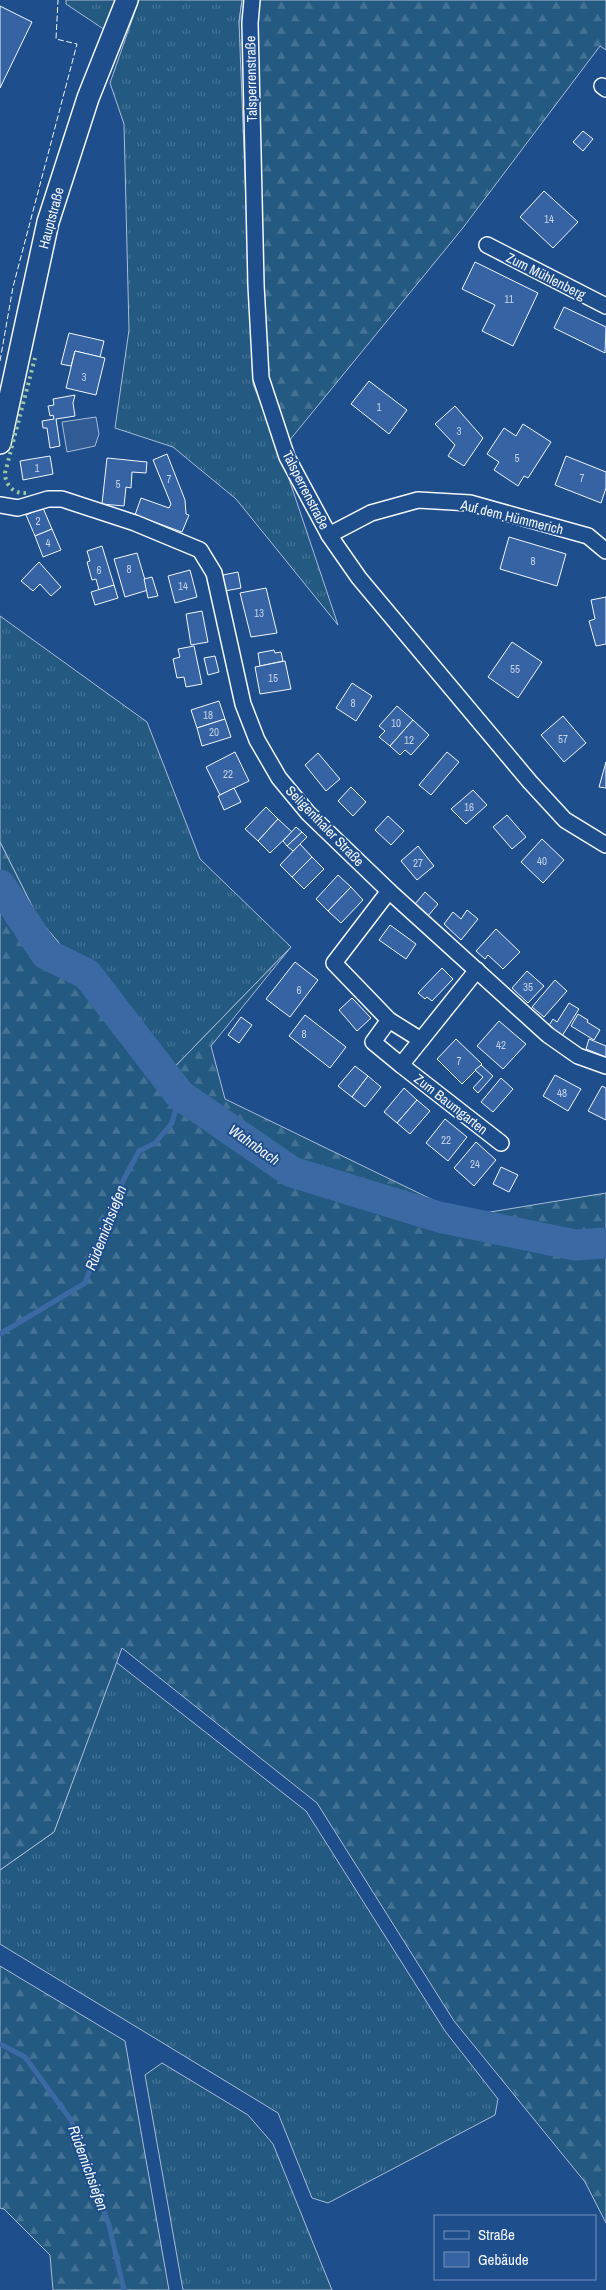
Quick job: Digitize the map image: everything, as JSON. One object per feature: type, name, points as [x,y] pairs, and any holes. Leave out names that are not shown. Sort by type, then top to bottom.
[{"type":"main road","name":"Hauptstraße","points":[[0,443],[48,222],[91,90],[127,0]]},
{"type":"street","name":"Talsperrenstraße","points":[[252,0],[250,23],[256,285],[261,378],[287,457],[329,536],[359,578],[530,782],[565,820],[606,845]]},
{"type":"street","name":"Zum Mühlenberg","points":[[487,245],[606,306]]},
{"type":"street","name":"Seligenthaler Straße","points":[[0,506],[18,508],[48,499],[62,499],[134,523],[200,550],[214,573],[244,704],[257,740],[279,778],[308,813],[389,891],[548,1035],[578,1056],[606,1066]]},
{"type":"street","name":"Auf dem Hümmerich","points":[[329,536],[371,513],[418,500],[461,502],[588,536],[606,552]]},
{"type":"street","points":[[389,891],[334,963],[389,1020],[420,1040]]},
{"type":"street","name":"Zum Baumgarten","points":[[401,1065],[477,970]]},
{"type":"street","name":"Zum Baumgarten","points":[[389,1020],[373,1042],[501,1143]]},
{"type":"green space","points":[[66,0],[115,0],[105,30],[66,4]]},
{"type":"green space","points":[[139,0],[242,0],[239,22],[280,452],[338,625],[236,499],[173,447],[115,428],[129,330],[124,124],[110,83]]},
{"type":"green space","points":[[242,0],[606,0],[606,50],[600,46],[462,229],[280,452],[253,384],[239,22]]},
{"type":"green space","points":[[0,616],[147,722],[200,859],[291,947],[160,1082],[116,1011],[38,918],[0,842]]},
{"type":"green space","points":[[0,842],[38,918],[116,1011],[160,1082],[291,947],[211,1046],[225,1099],[466,1216],[606,1193],[606,2223],[585,2182],[454,2021],[317,1803],[122,1648],[54,1832],[0,1870]]},
{"type":"green space","points":[[116,1662],[306,1811],[445,2031],[498,2099],[495,2115],[328,2203],[312,2198],[278,2113],[0,1944],[0,1870],[54,1832]]},
{"type":"green space","points":[[0,1966],[125,2041],[169,2290],[53,2290],[50,2255],[4,2209],[0,2208]]},
{"type":"green space","points":[[162,2063],[248,2115],[273,2144],[332,2290],[183,2290],[145,2075]]},
{"type":"shaded area","points":[[96,417],[99,434],[95,446],[67,452],[62,422]]},
{"type":"building","points":[[0,6],[32,22],[0,88]]},
{"type":"building","points":[[583,131],[593,139],[583,151],[573,142]]},
{"type":"building","points":[[544,191],[578,222],[553,248],[520,217]]},
{"type":"building","points":[[475,262],[538,293],[513,346],[482,331],[495,305],[462,289]]},
{"type":"building","points":[[564,307],[606,327],[605,353],[554,328]]},
{"type":"building","points":[[69,333],[104,341],[100,357],[75,351],[71,366],[61,364]]},
{"type":"building","points":[[75,351],[105,358],[96,395],[66,388]]},
{"type":"building","points":[[369,381],[407,410],[389,434],[351,404]]},
{"type":"building","points":[[75,395],[73,403],[75,416],[56,419],[60,446],[50,448],[47,428],[43,428],[42,421],[54,419],[53,415],[50,416],[48,406],[54,405],[53,399]]},
{"type":"building","points":[[455,406],[483,438],[464,466],[448,456],[455,445],[435,424]]},
{"type":"building","points":[[523,424],[551,442],[528,478],[524,476],[518,486],[494,470],[499,462],[487,454],[504,428],[516,436]]},
{"type":"building","points":[[167,454],[185,500],[186,514],[189,515],[182,532],[135,515],[141,498],[169,508],[171,504],[153,460]]},
{"type":"building","points":[[50,456],[53,474],[23,480],[20,461]]},
{"type":"building","points":[[566,456],[606,472],[606,488],[601,503],[555,485]]},
{"type":"building","points":[[107,458],[147,462],[146,473],[132,472],[131,488],[126,487],[124,506],[102,504]]},
{"type":"building","points":[[43,508],[52,529],[35,536],[26,515]]},
{"type":"building","points":[[52,529],[61,550],[43,557],[35,536]]},
{"type":"building","points":[[509,537],[566,554],[557,586],[500,569]]},
{"type":"building","points":[[102,546],[114,585],[99,590],[96,579],[92,580],[87,562],[90,561],[87,551]]},
{"type":"building","points":[[137,553],[148,590],[125,597],[114,559]]},
{"type":"building","points":[[39,562],[61,587],[51,596],[40,584],[33,591],[21,581]]},
{"type":"building","points":[[190,570],[197,597],[175,603],[168,576]]},
{"type":"building","points":[[238,572],[241,588],[225,591],[223,575]]},
{"type":"building","points":[[152,577],[158,596],[148,598],[144,579]]},
{"type":"building","points":[[114,585],[118,598],[95,605],[91,592]]},
{"type":"building","points":[[266,588],[277,633],[251,637],[240,593]]},
{"type":"building","points":[[606,597],[606,644],[596,646],[589,621],[595,619],[591,600]]},
{"type":"building","points":[[202,611],[208,642],[191,645],[186,614]]},
{"type":"building","points":[[512,642],[542,662],[518,698],[488,677]]},
{"type":"building","points":[[194,646],[202,684],[186,687],[184,677],[177,678],[173,659],[180,657],[178,649]]},
{"type":"building","points":[[274,650],[275,653],[281,652],[283,661],[260,666],[258,653]]},
{"type":"building","points":[[215,656],[219,672],[208,675],[204,658]]},
{"type":"building","points":[[285,661],[291,689],[260,694],[255,667]]},
{"type":"building","points":[[352,683],[372,696],[356,721],[336,708]]},
{"type":"building","points":[[219,701],[225,719],[197,728],[191,710]]},
{"type":"building","points":[[397,706],[413,720],[390,746],[379,737],[385,731],[379,726]]},
{"type":"building","points":[[563,716],[586,743],[564,762],[541,735]]},
{"type":"building","points":[[225,719],[231,737],[202,746],[197,728]]},
{"type":"building","points":[[413,720],[429,735],[411,755],[405,750],[400,755],[390,746]]},
{"type":"building","points":[[235,752],[249,781],[220,795],[206,767]]},
{"type":"building","points":[[447,752],[459,762],[431,795],[419,785]]},
{"type":"building","points":[[318,753],[340,779],[326,791],[305,765]]},
{"type":"building","points":[[606,762],[606,788],[599,787]]},
{"type":"building","points":[[351,787],[366,802],[353,816],[338,801]]},
{"type":"building","points":[[234,788],[241,802],[224,810],[218,796]]},
{"type":"building","points":[[473,790],[487,805],[466,824],[451,809]]},
{"type":"building","points":[[266,807],[278,819],[258,841],[245,829]]},
{"type":"building","points":[[507,815],[526,837],[512,849],[493,827]]},
{"type":"building","points":[[388,816],[404,831],[391,845],[375,830]]},
{"type":"building","points":[[278,819],[292,832],[270,853],[258,841]]},
{"type":"building","points":[[296,827],[302,832],[287,846],[283,841]]},
{"type":"building","points":[[302,832],[307,837],[293,851],[287,846]]},
{"type":"building","points":[[542,839],[564,860],[543,883],[521,862]]},
{"type":"building","points":[[300,844],[312,857],[292,877],[280,865]]},
{"type":"building","points":[[418,846],[434,866],[417,880],[401,861]]},
{"type":"building","points":[[312,857],[324,869],[304,889],[292,877]]},
{"type":"building","points":[[338,875],[351,887],[328,911],[316,899]]},
{"type":"building","points":[[351,887],[363,900],[341,923],[328,911]]},
{"type":"building","points":[[425,892],[438,904],[428,916],[415,904]]},
{"type":"building","points":[[467,910],[478,919],[461,940],[444,924],[453,912],[461,919]]},
{"type":"building","points":[[390,925],[416,944],[406,959],[379,940]]},
{"type":"building","points":[[496,929],[520,952],[503,969],[488,955],[485,959],[476,951]]},
{"type":"building","points":[[295,962],[318,980],[290,1017],[266,999]]},
{"type":"building","points":[[442,968],[453,979],[432,1001],[427,997],[425,999],[418,993]]},
{"type":"building","points":[[527,971],[544,986],[528,1003],[512,988]]},
{"type":"building","points":[[555,980],[567,991],[544,1017],[532,1007]]},
{"type":"building","points":[[352,998],[371,1018],[357,1031],[339,1010]]},
{"type":"building","points":[[569,1003],[579,1009],[562,1036],[548,1027],[553,1019],[557,1022]]},
{"type":"building","points":[[578,1014],[600,1030],[594,1040],[571,1026]]},
{"type":"building","points":[[305,1015],[346,1047],[330,1068],[289,1036]]},
{"type":"building","points":[[241,1017],[252,1025],[239,1043],[228,1035]]},
{"type":"building","points":[[499,1021],[526,1044],[503,1069],[477,1046]]},
{"type":"building","points":[[456,1039],[482,1064],[462,1084],[437,1059]]},
{"type":"building","points":[[589,1039],[606,1046],[606,1057],[586,1049]]},
{"type":"building","points":[[481,1065],[493,1076],[478,1093],[473,1088],[483,1077],[475,1070]]},
{"type":"building","points":[[355,1066],[368,1076],[352,1097],[338,1086]]},
{"type":"building","points":[[555,1075],[581,1089],[568,1111],[543,1096]]},
{"type":"building","points":[[368,1076],[381,1087],[365,1107],[352,1097]]},
{"type":"building","points":[[501,1078],[513,1089],[493,1112],[481,1102]]},
{"type":"building","points":[[602,1086],[606,1088],[606,1120],[588,1111]]},
{"type":"building","points":[[404,1088],[417,1100],[397,1123],[384,1112]]},
{"type":"building","points":[[417,1100],[430,1111],[410,1134],[397,1123]]},
{"type":"building","points":[[445,1119],[467,1137],[448,1161],[426,1143]]},
{"type":"building","points":[[476,1142],[496,1160],[474,1186],[454,1168]]},
{"type":"building","points":[[501,1167],[518,1175],[509,1192],[493,1184]]},
{"type":"waterway","name":"Wahnbach","points":[[0,885],[46,954],[87,974],[180,1095],[292,1172],[439,1217],[575,1245],[606,1243]]},
{"type":"waterway","name":"Rüdemichsiefen","points":[[0,1334],[85,1283],[124,1179],[139,1151],[155,1143],[172,1123],[180,1095]]},
{"type":"waterway","name":"Rüdemichsiefen","points":[[0,2044],[25,2057],[71,2120],[109,2225],[124,2290]]},
{"type":"hedge","points":[[26,493],[18,492],[11,488],[8,485],[5,473],[35,358]]},
{"type":"fence","points":[[0,361],[13,287],[77,44],[56,39],[58,0]]}]
